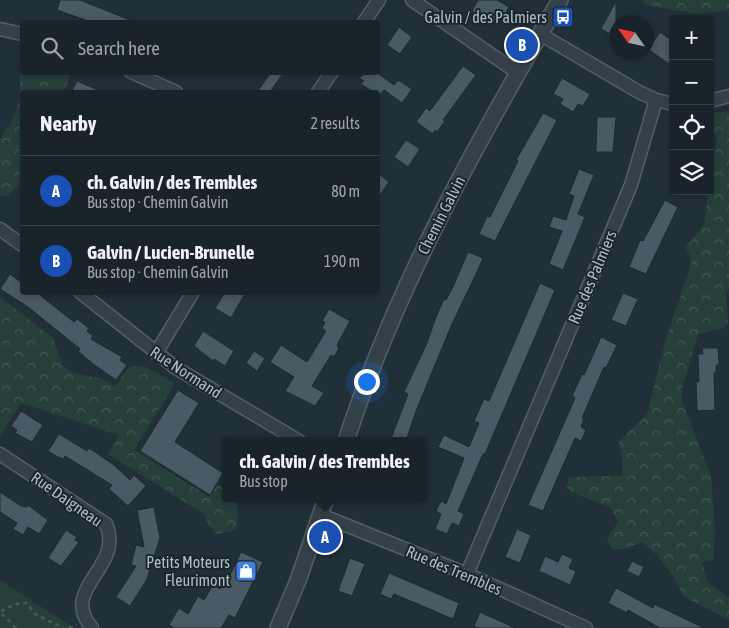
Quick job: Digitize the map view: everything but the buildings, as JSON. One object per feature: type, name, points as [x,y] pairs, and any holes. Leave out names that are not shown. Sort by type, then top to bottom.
[{"type":"street","points":[[365,20],[379,0]]},
{"type":"street","points":[[412,0],[518,73]]},
{"type":"street","name":"Chemin Galvin","points":[[347,437],[380,345],[416,262],[469,159],[560,0]]},
{"type":"street","points":[[0,29],[20,34]]},
{"type":"street","points":[[540,34],[639,92],[656,100],[669,103]]},
{"type":"street","points":[[138,75],[172,90]]},
{"type":"street","points":[[319,90],[330,75]]},
{"type":"street","points":[[714,100],[729,96]]},
{"type":"street","name":"Rue des Palmiers","points":[[467,574],[631,186],[656,100]]},
{"type":"street","points":[[2,235],[20,244]]},
{"type":"street","name":"Rue Normand","points":[[84,295],[156,353],[198,382],[292,437]]},
{"type":"street","points":[[156,353],[191,295]]},
{"type":"street","name":"Rue Daigneau","points":[[0,454],[106,524],[111,536],[110,546],[104,561],[82,596],[81,610],[92,628]]},
{"type":"street","points":[[278,628],[299,578],[325,502]]},
{"type":"street","name":"Rue des Trembles","points":[[321,515],[467,574],[586,628]]},
{"type":"path","points":[[16,628],[0,612],[15,604],[27,603],[35,614],[63,628]]},
{"type":"green space","points":[[643,0],[729,0],[729,10],[698,14],[646,5]]},
{"type":"green space","points":[[20,75],[70,75],[65,90],[20,90]]},
{"type":"green space","points":[[20,97],[20,183],[8,196],[0,196],[0,139],[13,119]]},
{"type":"green space","points":[[729,111],[729,289],[726,293],[728,323],[724,328],[698,334],[681,392],[683,404],[711,475],[715,532],[713,560],[702,562],[708,583],[729,598],[729,620],[683,596],[675,579],[658,556],[643,542],[623,549],[612,549],[607,539],[618,522],[611,508],[576,494],[567,488],[569,477],[622,476],[623,464],[619,442],[647,414],[665,342],[692,261],[686,247],[704,225],[708,195],[714,195],[714,158],[717,138],[714,133],[714,113]]},
{"type":"green space","points":[[0,297],[53,338],[63,366],[73,373],[103,379],[115,387],[130,366],[146,367],[175,384],[134,450],[209,497],[218,484],[222,487],[222,502],[236,502],[238,508],[236,530],[217,534],[209,526],[204,514],[108,454],[119,435],[21,403],[0,436]]},
{"type":"green space","points":[[0,580],[74,628],[0,628]]},
{"type":"place","name":"Galvin / des Palmiers","points":[[563,17]]},
{"type":"place","name":"Galvin / Lucien-Brunelle","points":[[522,45]]},
{"type":"place","name":"ch. Galvin / des Trembles","points":[[325,537]]},
{"type":"place","name":"Petits Moteurs Fleurimont","points":[[246,571]]}]
